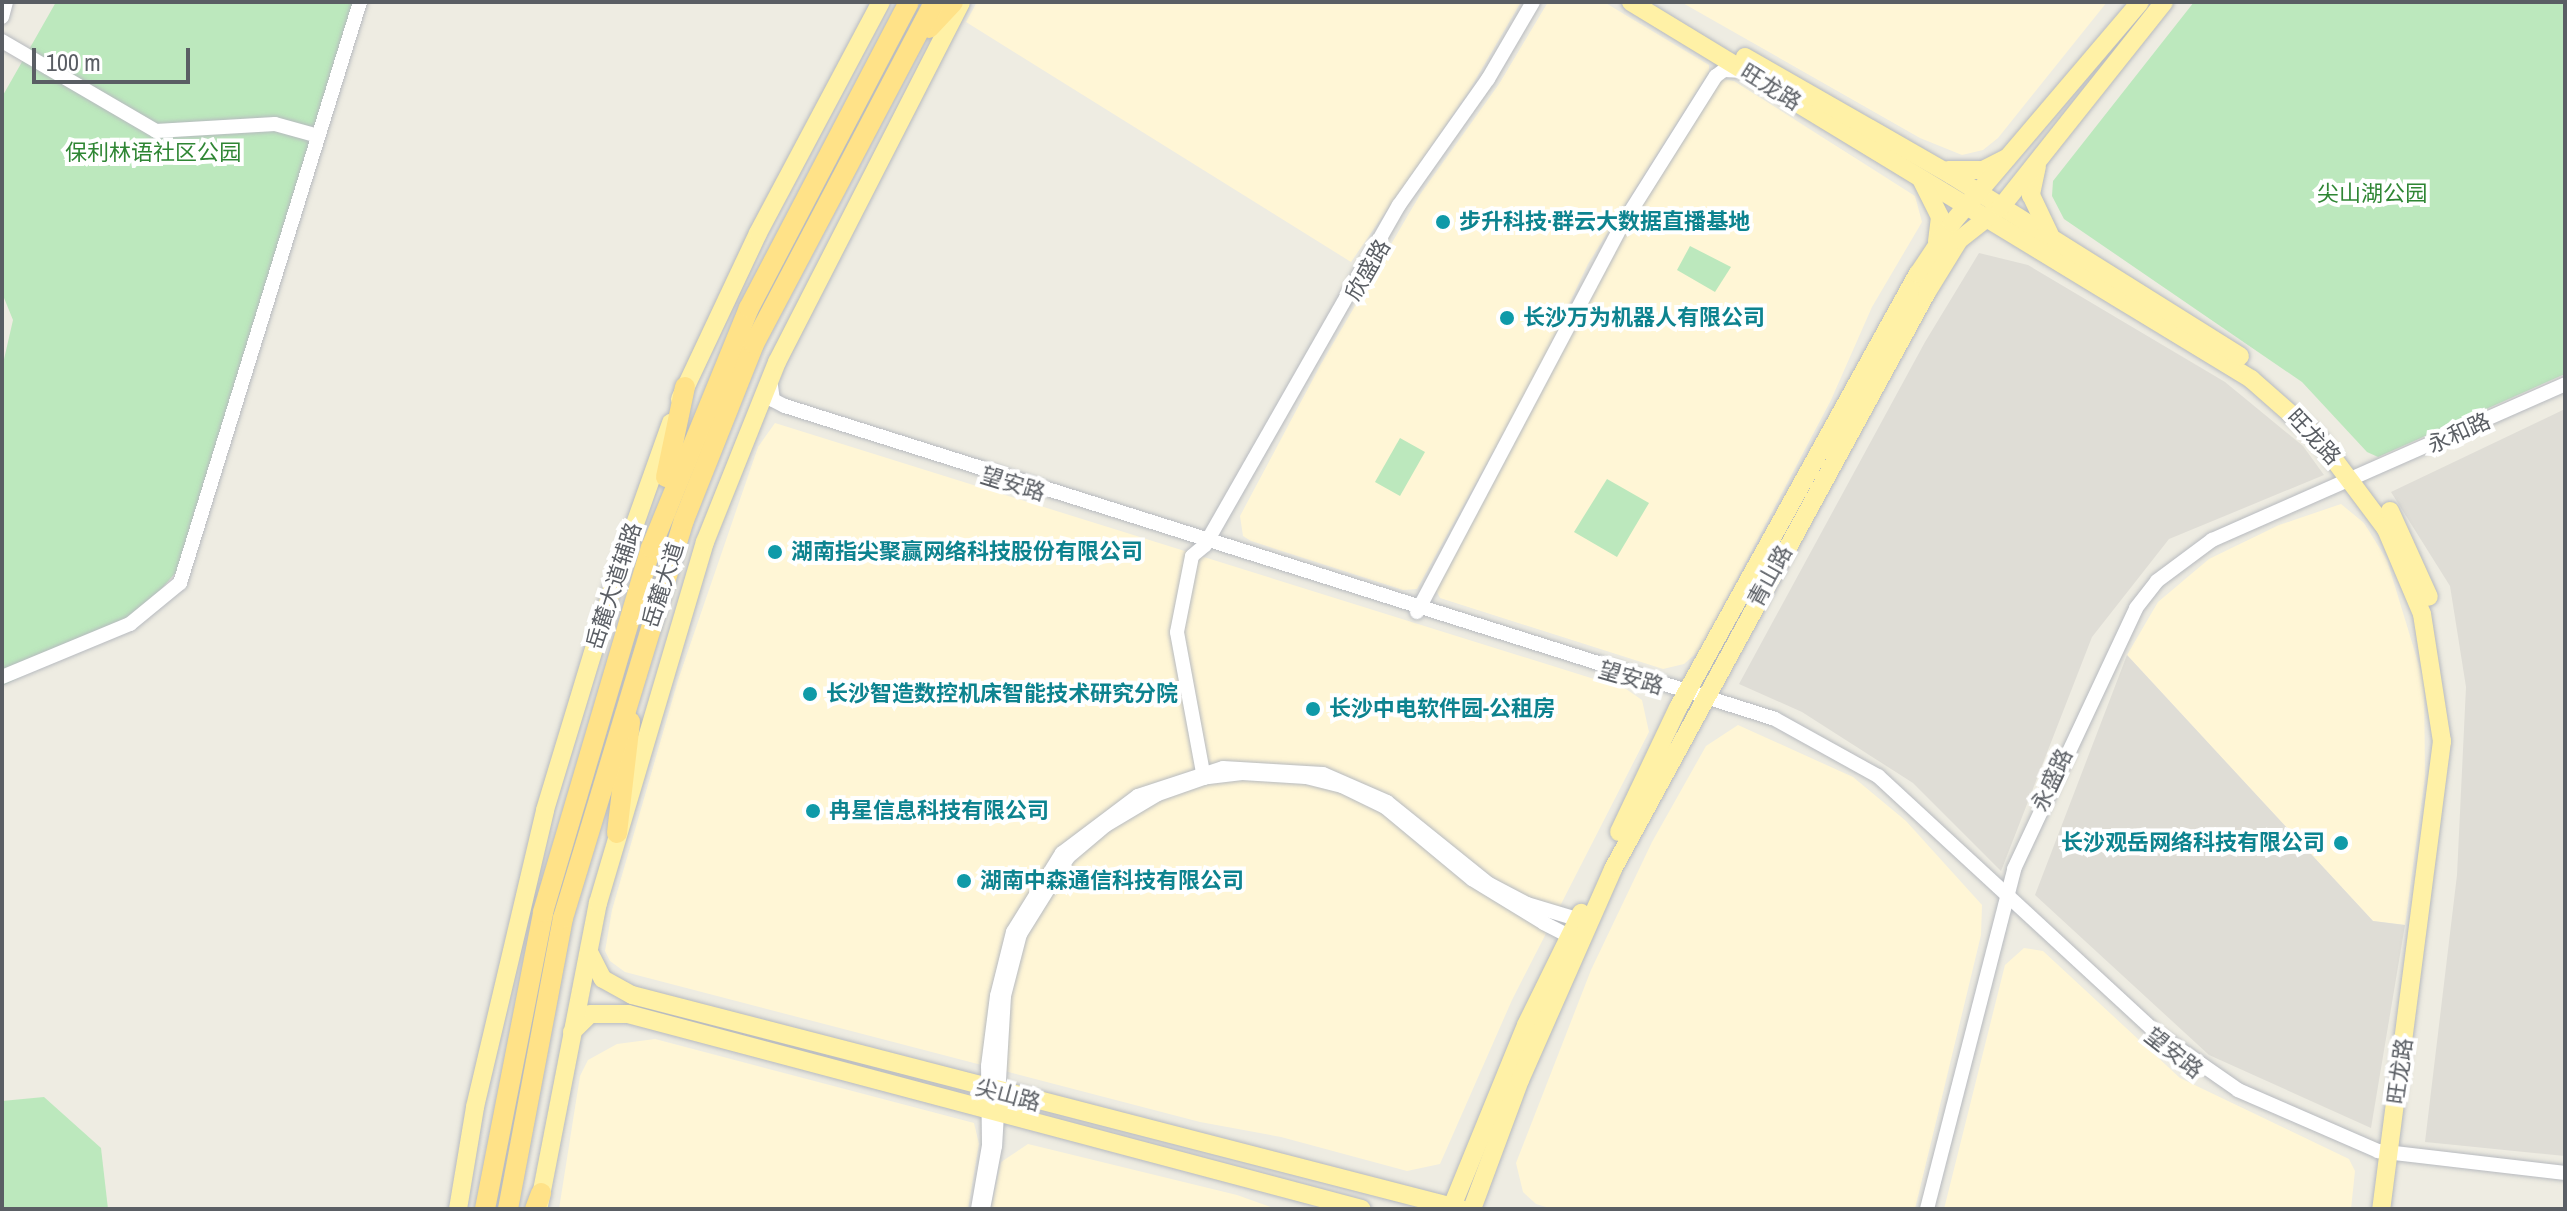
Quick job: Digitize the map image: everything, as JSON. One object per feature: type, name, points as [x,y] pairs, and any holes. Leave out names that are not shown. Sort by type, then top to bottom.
[{"type":"highway","name":"岳麓大道","points":[[485,1209],[543,912],[651,548],[731,345],[909,2]]},
{"type":"highway","name":"岳麓大道","points":[[508,1209],[563,918],[684,520],[754,344],[934,2]]},
{"type":"highway","points":[[907,52],[953,2]]},
{"type":"highway","points":[[651,548],[685,387]]},
{"type":"highway","points":[[617,833],[637,667]]},
{"type":"main road","name":"岳麓大道辅路","points":[[458,1209],[475,1107],[545,810],[638,510],[685,387],[758,233],[881,2]]},
{"type":"main road","points":[[538,1204],[590,939],[617,833],[705,542],[770,379],[961,2]]},
{"type":"main road","name":"旺龙路","points":[[1631,2],[1914,174],[1974,200]]},
{"type":"main road","name":"旺龙路","points":[[1652,2],[1931,163],[1994,213],[2054,240],[2270,377],[2329,432],[2360,479],[2402,532],[2423,577],[2439,632],[2452,727],[2449,808],[2394,1158],[2381,1209]]},
{"type":"main road","name":"青山路","points":[[1455,1208],[1526,1025],[1696,694],[1935,247],[2140,2]]},
{"type":"main road","name":"青山路","points":[[1696,694],[1942,266],[1968,231],[1994,213],[2164,2]]},
{"type":"main road","points":[[1931,163],[1958,172],[1983,170],[2021,145]]},
{"type":"main road","points":[[2040,158],[2031,195],[2039,221],[2054,240]]},
{"type":"main road","points":[[1914,174],[1937,205],[1935,247]]},
{"type":"main road","name":"旺龙路","points":[[1994,213],[2021,241],[2251,379],[2294,414],[2360,479]]},
{"type":"main road","points":[[1942,266],[1971,240],[2000,236],[2021,241]]},
{"type":"main road","name":"青山路","points":[[1472,1209],[1577,929]]},
{"type":"main road","name":"尖山路","points":[[590,939],[594,970],[632,995],[1362,1209]]},
{"type":"main road","name":"尖山路","points":[[570,1035],[584,1017],[615,1012],[1455,1208]]},
{"type":"main road","name":"旺龙路","points":[[2393,1209],[2394,1158]]},
{"type":"street","points":[[2,17],[6,2]]},
{"type":"street","points":[[2,677],[130,624],[180,583],[360,2]]},
{"type":"street","name":"欣盛路","points":[[1209,544],[1399,205],[1488,79],[1533,2]]},
{"type":"street","name":"欣盛路","points":[[1209,544],[1404,207],[1493,82],[1540,2]]},
{"type":"street","points":[[2,41],[156,131],[275,124],[318,136]]},
{"type":"street","points":[[1416,609],[1540,377],[1592,267],[1713,73],[1716,61],[1709,49]]},
{"type":"street","points":[[1416,609],[1622,225],[1716,76],[1724,70],[1746,72]]},
{"type":"street","name":"望安路","points":[[770,379],[771,395],[778,404],[1209,544]]},
{"type":"street","name":"永和路","points":[[2360,479],[2565,386]]},
{"type":"street","name":"望安路","points":[[751,423],[769,411],[785,413],[1696,694],[1808,739],[1874,780],[2155,1032],[2207,1071],[2266,1103],[2394,1158],[2565,1173]]},
{"type":"street","name":"永盛路","points":[[1930,1209],[2008,900],[2031,826],[2116,643],[2157,581],[2212,540],[2360,479]]},
{"type":"street","points":[[1206,775],[1177,632],[1192,556],[1209,544]]},
{"type":"street","points":[[981,1209],[1010,963],[1049,880],[1082,844],[1123,813],[1158,794],[1206,775],[1278,768],[1344,781],[1404,814],[1489,884],[1577,929]]},
{"type":"shaded area","points":[[977,2],[1521,2],[1469,91],[1351,262],[966,22]]},
{"type":"shaded area","points":[[1548,2],[1604,2],[1709,65],[1709,71],[1588,264],[1537,373],[1417,589],[1403,590],[1251,541],[1243,536],[1240,516],[1321,364],[1421,193],[1499,84]]},
{"type":"shaded area","points":[[1681,2],[2107,2],[1998,138],[1983,150],[1962,155],[1920,138]]},
{"type":"shaded area","points":[[1722,79],[1734,81],[1915,196],[1922,222],[1872,307],[1831,400],[1699,651],[1684,664],[1663,669],[1440,598],[1436,590],[1600,271]]},
{"type":"shaded area","points":[[1979,253],[2028,265],[2225,382],[2303,446],[2324,475],[2169,539],[2092,637],[2001,871],[1913,783],[1802,712],[1739,684],[1925,342]]},
{"type":"shaded area","points":[[2565,409],[2565,1156],[2425,1142],[2457,875],[2466,687],[2450,586],[2391,492]]},
{"type":"shaded area","points":[[775,423],[1626,689],[1642,700],[1649,732],[1512,1000],[1440,1164],[1407,1171],[1281,1137],[1200,1122],[625,972],[610,961],[605,951],[612,910],[678,680],[758,447]]},
{"type":"shaded area","points":[[2341,504],[2364,523],[2387,560],[2424,682],[2425,777],[2405,925],[2373,921],[2127,655],[2158,602],[2209,559],[2279,525]]},
{"type":"shaded area","points":[[2127,655],[2373,921],[2405,925],[2371,1128],[2209,1055],[2035,895]]},
{"type":"shaded area","points":[[1738,725],[1853,777],[1906,821],[1982,905],[1981,935],[1915,1209],[1553,1209],[1536,1204],[1523,1192],[1516,1163],[1591,970],[1652,842],[1706,746]]},
{"type":"shaded area","points":[[2024,948],[2043,951],[2180,1078],[2349,1159],[2355,1171],[2351,1209],[1944,1209],[2005,965]]},
{"type":"shaded area","points":[[655,1039],[974,1123],[979,1144],[968,1209],[559,1209],[580,1076],[588,1060],[617,1044]]},
{"type":"shaded area","points":[[1028,1144],[1237,1195],[1276,1209],[991,1209],[1001,1162]]},
{"type":"green space","name":"保利林语社区公园","points":[[56,2],[360,2],[187,560],[130,624],[2,686],[2,368],[13,320],[2,293],[2,97]]},
{"type":"green space","name":"尖山湖公园","points":[[2194,2],[2565,2],[2565,374],[2378,457],[2367,452],[2302,382],[2064,219],[2052,196],[2053,181]]},
{"type":"green space","points":[[1690,246],[1731,267],[1715,292],[1677,270]]},
{"type":"green space","points":[[1400,438],[1425,452],[1400,496],[1375,482]]},
{"type":"green space","points":[[1607,479],[1649,503],[1617,557],[1574,532]]},
{"type":"green space","points":[[44,1097],[101,1148],[108,1209],[2,1209],[2,1101]]},
{"type":"place","name":"步升科技·群云大数据直播基地","points":[[1443,222]]},
{"type":"place","name":"长沙万为机器人有限公司","points":[[1507,318]]},
{"type":"place","name":"湖南指尖聚赢网络科技股份有限公司","points":[[775,552]]},
{"type":"place","name":"长沙智造数控机床智能技术研究分院","points":[[810,694]]},
{"type":"place","name":"长沙中电软件园-公租房","points":[[1313,709]]},
{"type":"place","name":"冉星信息科技有限公司","points":[[813,811]]},
{"type":"place","name":"长沙观岳网络科技有限公司","points":[[2341,843]]},
{"type":"place","name":"湖南中森通信科技有限公司","points":[[964,881]]}]
